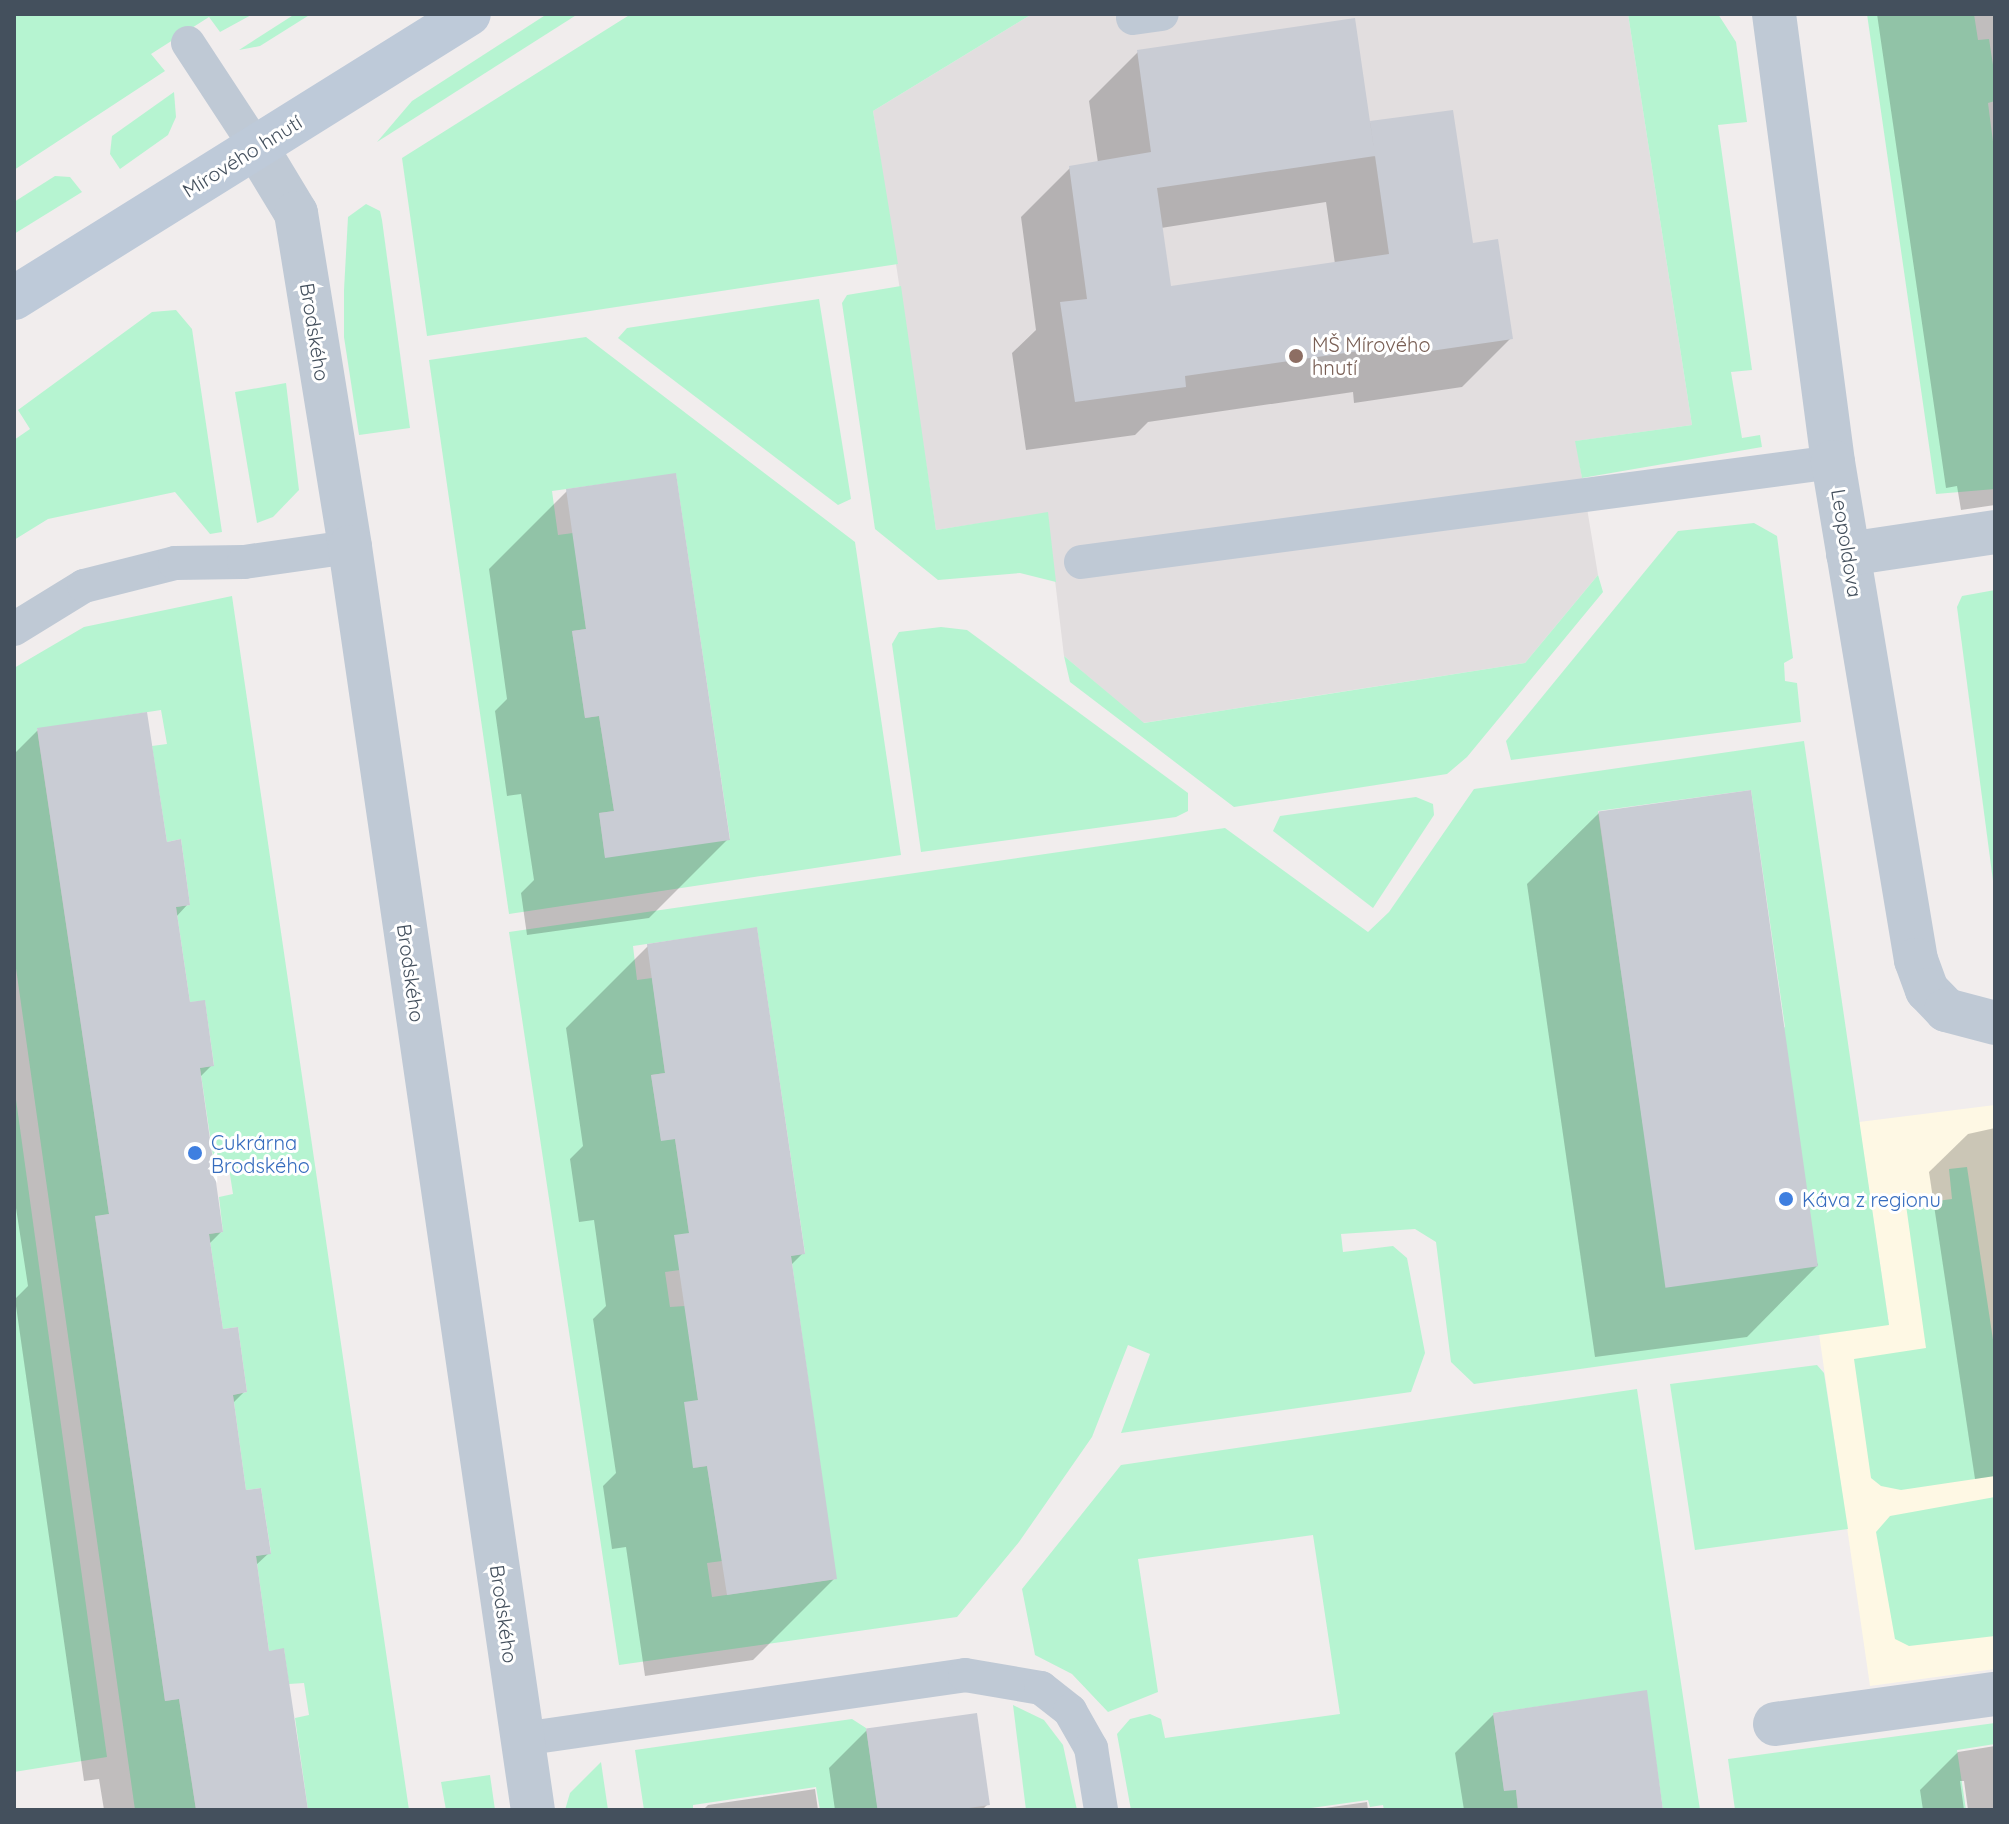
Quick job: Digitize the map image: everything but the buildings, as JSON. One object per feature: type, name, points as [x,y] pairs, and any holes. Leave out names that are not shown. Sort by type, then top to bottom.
[{"type":"main road","name":"Mírového hnutí","points":[[14,298],[469,14]]},
{"type":"street","name":"Leopoldova","points":[[1774,14],[1833,462],[1916,960],[1927,990],[1946,1010],[1974,1022],[1995,1023]]},
{"type":"street","name":"Brodského","points":[[256,147],[296,213],[350,547],[533,1810]]},
{"type":"street","points":[[1848,554],[1995,532]]},
{"type":"street","points":[[1775,1724],[1995,1694]]},
{"type":"lane","points":[[188,43],[256,147]]},
{"type":"lane","points":[[1081,562],[1833,462]]},
{"type":"lane","points":[[14,629],[84,586],[175,563],[244,562],[350,547]]},
{"type":"lane","points":[[522,1739],[965,1675],[1041,1688],[1070,1711],[1091,1748],[1101,1810]]},
{"type":"shaded area","name":"MŠ Mírového hnutí","points":[[1032,14],[1628,14],[1692,425],[1576,441],[1598,575],[1525,663],[1143,723],[1064,656],[1047,513],[936,530],[873,111]]},
{"type":"shaded area","points":[[1995,1105],[1995,1669],[1870,1686],[1819,1334],[1889,1324],[1859,1122]]},
{"type":"green space","points":[[14,14],[253,14],[220,32],[209,17],[151,54],[165,71],[14,170]]},
{"type":"green space","points":[[295,14],[311,14],[260,46],[239,50]]},
{"type":"green space","points":[[547,14],[578,14],[377,142],[412,101]]},
{"type":"green space","points":[[631,14],[1032,14],[873,111],[898,264],[427,336],[402,158]]},
{"type":"green space","points":[[1628,14],[1718,14],[1736,42],[1747,122],[1718,125],[1752,370],[1731,372],[1742,438],[1760,435],[1762,447],[1582,478],[1575,441],[1692,425]]},
{"type":"green space","points":[[1867,14],[1974,14],[1978,40],[1989,39],[1995,78],[1995,101],[1988,103],[1995,157],[1995,489],[1936,494]]},
{"type":"green space","points":[[174,92],[176,117],[168,135],[120,169],[110,154],[112,136]]},
{"type":"green space","points":[[55,176],[70,177],[82,192],[14,234],[14,202]]},
{"type":"green space","points":[[366,204],[380,211],[382,220],[410,428],[359,435],[344,337],[344,290],[348,217]]},
{"type":"green space","points":[[901,286],[936,530],[1048,512],[1056,582],[1020,573],[938,580],[875,529],[842,303],[847,295]]},
{"type":"green space","points":[[819,299],[851,499],[838,505],[618,338],[627,328]]},
{"type":"green space","points":[[176,310],[192,329],[222,532],[210,534],[175,492],[48,519],[14,540],[14,440],[30,429],[18,410],[152,312]]},
{"type":"green space","points":[[586,337],[855,542],[901,855],[509,914],[429,360]],"holes":[[[676,474],[730,839],[605,857],[599,813],[614,811],[599,716],[585,718],[572,631],[586,629],[573,533],[558,535],[552,491]]]},
{"type":"green space","points":[[286,383],[299,490],[273,517],[257,523],[235,392]]},
{"type":"green space","points":[[1754,523],[1777,536],[1793,658],[1784,663],[1785,681],[1797,683],[1801,722],[1511,760],[1506,741],[1678,531]]},
{"type":"green space","points":[[1598,575],[1603,592],[1467,757],[1447,774],[1234,807],[1070,682],[1064,656],[1144,723],[1525,663]]},
{"type":"green space","points":[[1995,590],[1995,896],[1957,607],[1962,596]]},
{"type":"green space","points":[[232,596],[409,1810],[308,1810],[295,1718],[309,1715],[304,1683],[289,1684],[284,1649],[269,1651],[256,1556],[271,1553],[261,1488],[246,1490],[233,1395],[247,1392],[238,1327],[223,1329],[209,1234],[223,1232],[219,1197],[233,1194],[228,1162],[214,1163],[200,1068],[214,1065],[205,1001],[190,1002],[176,907],[190,905],[181,839],[167,842],[152,746],[167,744],[161,710],[37,729],[109,1214],[95,1217],[165,1701],[179,1699],[196,1810],[135,1810],[14,954],[14,668],[84,627]]},
{"type":"green space","points":[[941,627],[967,630],[1188,793],[1188,811],[1176,817],[921,852],[892,644],[899,632]]},
{"type":"green space","points":[[1804,741],[1889,1325],[1474,1384],[1451,1362],[1436,1242],[1415,1229],[1341,1234],[1343,1252],[1393,1246],[1407,1258],[1425,1353],[1411,1392],[1121,1433],[1150,1354],[1128,1345],[1092,1437],[1019,1542],[957,1617],[619,1665],[509,932],[1225,828],[1368,932],[1389,912],[1474,789]],"holes":[[[1751,790],[1785,1027],[1643,1125],[1598,811]],[[757,928],[805,1253],[791,1256],[836,1579],[712,1597],[707,1563],[722,1561],[707,1466],[693,1468],[698,1400],[685,1306],[670,1307],[665,1272],[680,1270],[689,1233],[675,1139],[661,1140],[651,1075],[665,1073],[652,978],[637,980],[633,946]]]},
{"type":"green space","points":[[1416,797],[1433,804],[1434,815],[1373,908],[1273,831],[1280,816]]},
{"type":"green space","points":[[14,1085],[107,1757],[14,1772]]},
{"type":"green space","points":[[1967,1167],[1995,1353],[1995,1476],[1901,1490],[1881,1486],[1871,1478],[1854,1359],[1926,1348],[1906,1205],[1952,1199],[1949,1169]]},
{"type":"green space","points":[[1817,1365],[1824,1373],[1848,1529],[1695,1550],[1670,1384]]},
{"type":"green space","points":[[1637,1389],[1700,1810],[1663,1810],[1646,1691],[1493,1713],[1504,1790],[1516,1790],[1518,1810],[1384,1810],[1383,1805],[1370,1807],[1368,1800],[1297,1810],[1131,1810],[1117,1734],[1130,1719],[1150,1714],[1161,1719],[1165,1738],[1340,1714],[1313,1535],[1138,1559],[1158,1692],[1108,1712],[1072,1674],[1035,1655],[1022,1589],[1121,1465]]},
{"type":"green space","points":[[1995,1497],[1995,1636],[1909,1646],[1895,1639],[1876,1532],[1890,1516]]},
{"type":"green space","points":[[1013,1705],[1044,1720],[1063,1745],[1077,1810],[1026,1810]]},
{"type":"green space","points":[[852,1719],[866,1728],[878,1810],[820,1810],[816,1787],[693,1805],[693,1810],[644,1810],[635,1750]]},
{"type":"green space","points":[[1995,1723],[1995,1744],[1957,1750],[1966,1810],[1735,1810],[1728,1759]]},
{"type":"green space","points":[[601,1762],[608,1810],[565,1810],[570,1793]]},
{"type":"green space","points":[[490,1775],[495,1810],[446,1810],[441,1782]]},
{"type":"place","name":"MŠ Mírového hnutí","points":[[1296,356]]},
{"type":"place","name":"Cukrárna Brodského","points":[[195,1153]]},
{"type":"place","name":"Káva z regionu","points":[[1786,1199]]}]
